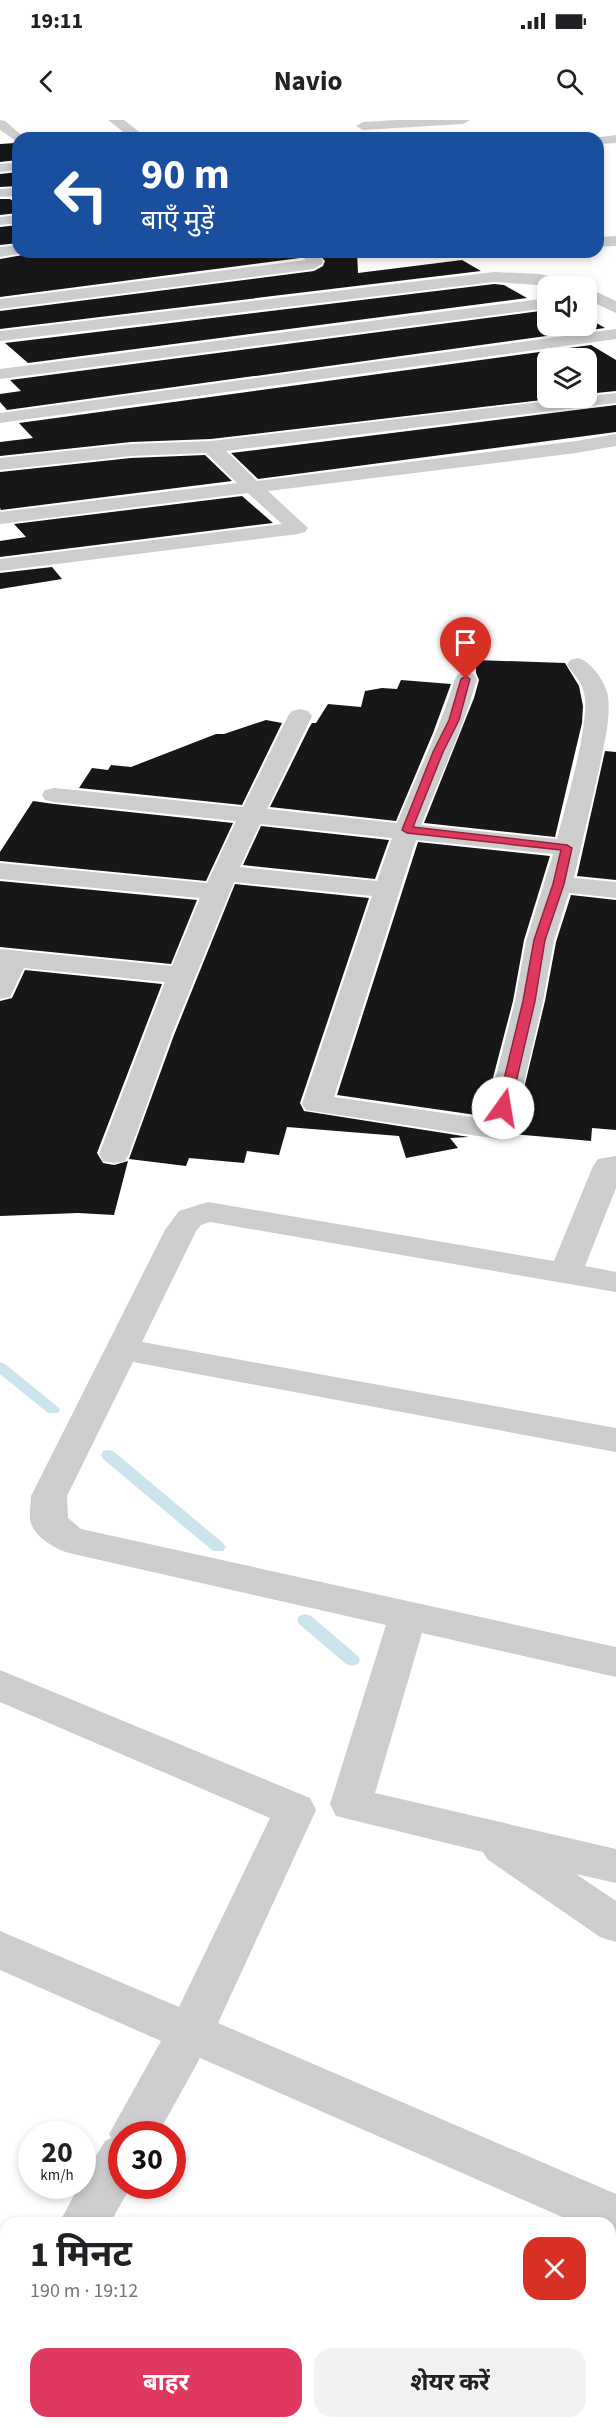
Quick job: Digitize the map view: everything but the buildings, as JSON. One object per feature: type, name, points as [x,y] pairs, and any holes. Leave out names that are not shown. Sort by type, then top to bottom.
[{"type":"street","points":[[115,120],[132,132]]},
{"type":"street","points":[[363,126],[391,122],[463,120]]},
{"type":"street","points":[[0,124],[12,133]]},
{"type":"street","points":[[0,304],[314,264],[315,260],[312,258]]},
{"type":"street","points":[[0,336],[494,277],[537,279]]},
{"type":"street","points":[[597,296],[616,295]]},
{"type":"street","points":[[597,299],[616,308]]},
{"type":"street","points":[[0,374],[537,304]]},
{"type":"street","points":[[213,309],[320,388]]},
{"type":"street","points":[[0,418],[616,334]]},
{"type":"street","points":[[0,464],[131,450],[211,447],[616,398]]},
{"type":"street","points":[[0,518],[576,447],[616,440]]},
{"type":"street","points":[[0,565],[298,528],[252,488],[211,447]]},
{"type":"street","points":[[466,679],[454,720],[438,752],[407,830],[317,1104],[498,1130],[529,1001],[540,940],[559,884],[597,710],[596,693],[578,665]]},
{"type":"street","points":[[114,1154],[182,975],[220,883],[300,716]]},
{"type":"street","points":[[54,795],[567,848]]},
{"type":"street","points":[[0,871],[388,891]]},
{"type":"street","points":[[559,884],[616,890]]},
{"type":"street","points":[[0,991],[7,958],[182,975]]},
{"type":"street","points":[[566,1273],[609,1166],[616,1165]]},
{"type":"street","points":[[616,1282],[208,1212],[190,1218],[181,1230],[120,1349],[49,1496],[49,1522],[69,1540],[616,1662]]},
{"type":"street","points":[[120,1349],[616,1440]]},
{"type":"street","points":[[408,1616],[351,1804],[616,1866]]},
{"type":"street","points":[[0,1686],[295,1810],[190,2033],[141,2121]]},
{"type":"street","points":[[485,1836],[616,1924]]},
{"type":"street","points":[[0,1950],[616,2217]]},
{"type":"street","points":[[87,2217],[108,2181]]},
{"type":"waterway","points":[[0,1367],[53,1410]]},
{"type":"waterway","points":[[108,1455],[218,1547]]},
{"type":"waterway","points":[[305,1620],[352,1660]]},
{"type":"route","points":[[466,679],[454,720],[438,752],[407,830],[567,848],[559,884],[540,940],[529,1001],[503,1108]]}]
